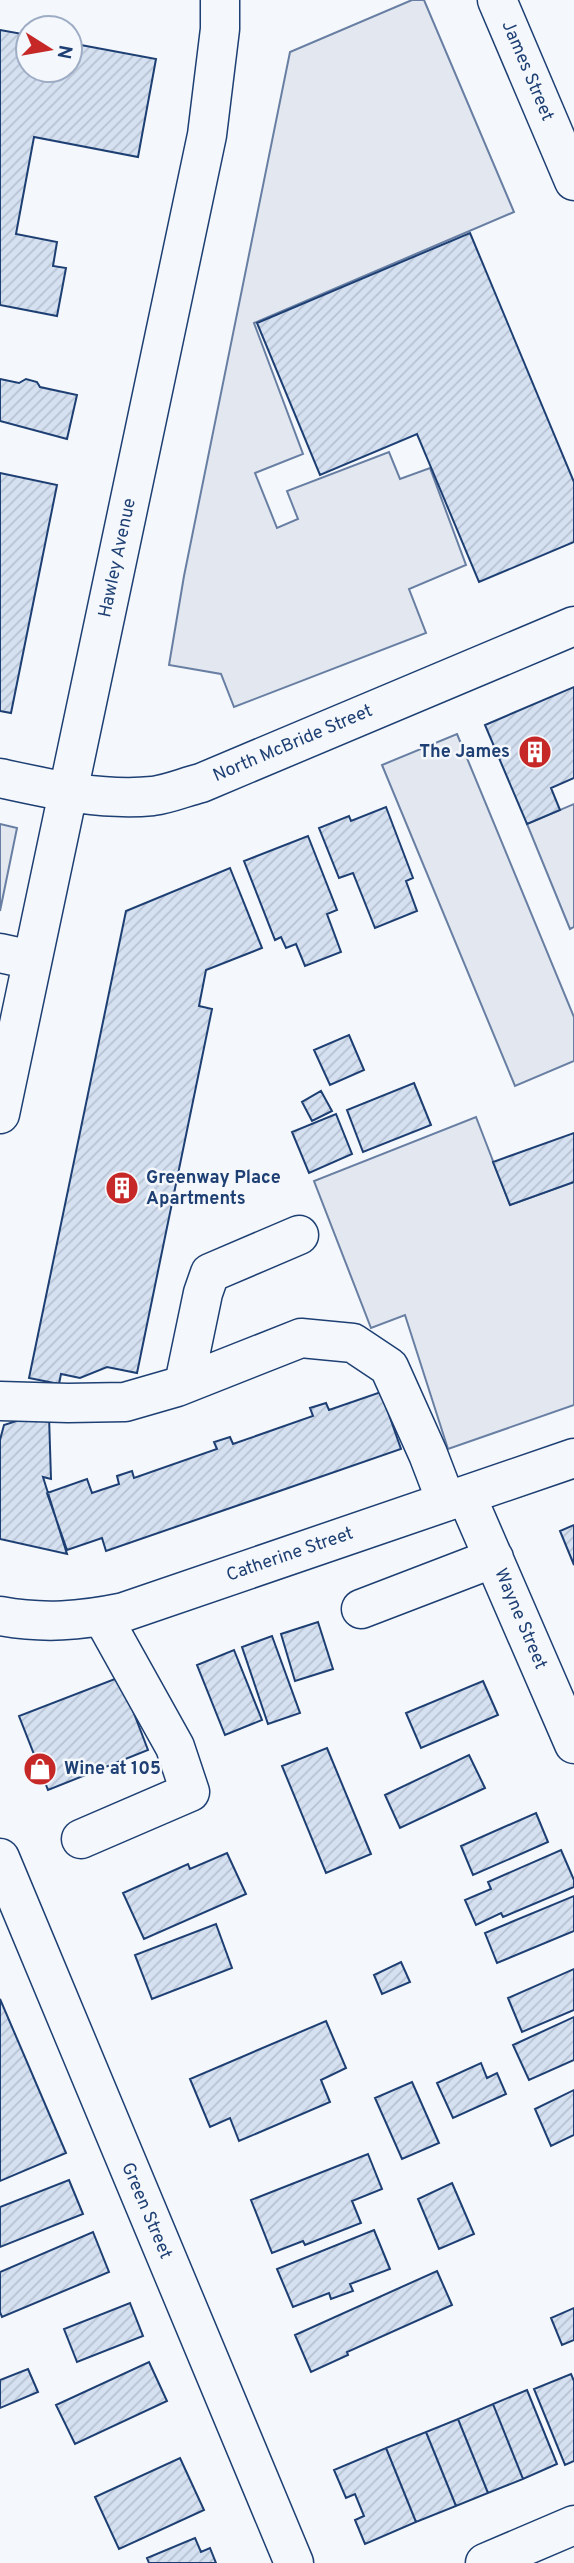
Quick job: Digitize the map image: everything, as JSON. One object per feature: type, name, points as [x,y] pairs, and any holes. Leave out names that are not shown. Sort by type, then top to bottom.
[{"type":"street","name":"Hawley Avenue","points":[[0,1114],[16,957],[68,792],[207,135],[220,29],[220,0]]},
{"type":"street","name":"James Street","points":[[497,0],[574,181]]},
{"type":"street","name":"North McBride Street","points":[[0,778],[68,792],[111,797],[155,796],[201,783],[574,626]]},
{"type":"street","points":[[184,1384],[202,1293],[210,1273],[299,1235]]},
{"type":"street","name":"Wayne Street","points":[[0,1401],[68,1404],[124,1402],[184,1384],[300,1338],[353,1343],[389,1367],[428,1454],[494,1558],[574,1744]]},
{"type":"street","name":"Catherine Street","points":[[0,1616],[29,1621],[79,1621],[124,1612],[574,1458]]},
{"type":"street","points":[[361,1609],[494,1558]]},
{"type":"street","points":[[82,1839],[190,1792],[174,1747],[102,1616]]},
{"type":"street","name":"Green Street","points":[[0,1858],[294,2563]]},
{"type":"street","points":[[485,2563],[574,2525]]},
{"type":"shaded area","points":[[412,0],[424,0],[514,212],[254,323],[303,454],[255,473],[277,528],[298,519],[287,491],[389,452],[400,479],[430,468],[466,565],[409,589],[426,633],[234,707],[221,674],[169,665],[184,576],[290,52]]},
{"type":"shaded area","points":[[457,734],[574,1017],[574,1061],[515,1086],[382,765]]},
{"type":"shaded area","points":[[574,804],[574,927],[570,929],[527,824]]},
{"type":"shaded area","points":[[0,824],[17,828],[0,911]]},
{"type":"shaded area","points":[[476,1117],[510,1205],[574,1182],[574,1405],[448,1449],[405,1315],[371,1328],[314,1181]]},
{"type":"building","points":[[0,30],[14,32],[14,84],[84,84],[84,46],[156,59],[138,157],[34,137],[16,234],[57,242],[53,266],[66,268],[57,316],[0,305]]},
{"type":"building","points":[[470,233],[574,482],[574,542],[479,582],[417,434],[320,475],[257,323]]},
{"type":"building","points":[[0,379],[19,383],[26,379],[37,382],[40,387],[77,395],[67,439],[0,421]]},
{"type":"building","points":[[0,473],[57,485],[11,713],[0,711]]},
{"type":"building","name":"The James","points":[[574,687],[574,778],[551,788],[560,810],[527,824],[485,725]]},
{"type":"building","points":[[386,807],[413,878],[406,881],[417,911],[375,928],[353,873],[339,878],[319,828],[349,816],[351,821]]},
{"type":"building","points":[[308,836],[337,910],[327,914],[341,952],[305,966],[296,944],[286,948],[281,937],[275,940],[244,861]]},
{"type":"building","name":"Greenway Place Apartments","points":[[230,868],[262,948],[206,970],[199,1006],[212,1009],[137,1373],[107,1367],[80,1378],[61,1374],[59,1384],[29,1378],[126,911]]},
{"type":"building","points":[[349,1035],[364,1070],[330,1085],[314,1050]]},
{"type":"building","points":[[414,1083],[431,1125],[363,1152],[347,1110]]},
{"type":"building","points":[[321,1091],[332,1111],[312,1121],[302,1102]]},
{"type":"building","points":[[336,1114],[352,1154],[309,1173],[292,1132]]},
{"type":"building","points":[[574,1133],[574,1182],[510,1205],[493,1162]]},
{"type":"building","points":[[381,1392],[401,1449],[106,1551],[102,1538],[67,1550],[47,1493],[87,1479],[92,1493],[119,1484],[117,1476],[132,1471],[134,1478],[217,1449],[214,1442],[230,1437],[233,1444],[313,1416],[310,1408],[326,1403],[329,1410]]},
{"type":"building","points":[[38,1414],[49,1416],[51,1479],[43,1477],[67,1554],[0,1539],[0,1440],[4,1425]]},
{"type":"building","points":[[574,1525],[574,1565],[560,1531]]},
{"type":"building","points":[[318,1622],[333,1669],[295,1681],[281,1634]]},
{"type":"building","points":[[272,1636],[300,1713],[268,1724],[242,1647]]},
{"type":"building","points":[[234,1650],[262,1720],[225,1735],[197,1665]]},
{"type":"building","points":[[120,1677],[148,1750],[48,1790],[19,1716]]},
{"type":"building","points":[[483,1681],[498,1715],[421,1748],[406,1713]]},
{"type":"building","points":[[327,1748],[371,1854],[326,1873],[282,1766]]},
{"type":"building","points":[[469,1755],[485,1788],[400,1828],[385,1795]]},
{"type":"building","points":[[536,1813],[548,1842],[473,1875],[461,1846]]},
{"type":"building","points":[[561,1850],[574,1880],[574,1887],[503,1917],[501,1913],[476,1925],[465,1900],[491,1889],[488,1882]]},
{"type":"building","points":[[227,1853],[246,1894],[144,1939],[123,1893],[188,1864],[190,1869]]},
{"type":"building","points":[[574,1896],[574,1931],[497,1963],[485,1933]]},
{"type":"building","points":[[216,1924],[232,1968],[152,1999],[135,1955]]},
{"type":"building","points":[[401,1962],[410,1982],[382,1994],[374,1975]]},
{"type":"building","points":[[574,1969],[574,2010],[522,2032],[508,1998]]},
{"type":"building","points":[[0,1999],[66,2153],[0,2181]]},
{"type":"building","points":[[574,2017],[574,2060],[529,2080],[513,2045]]},
{"type":"building","points":[[326,2021],[346,2068],[321,2080],[330,2102],[239,2141],[230,2118],[210,2127],[190,2079]]},
{"type":"building","points":[[481,2063],[487,2078],[497,2073],[506,2094],[453,2118],[437,2083]]},
{"type":"building","points":[[412,2082],[439,2143],[402,2159],[375,2098]]},
{"type":"building","points":[[574,2090],[574,2135],[551,2146],[535,2109]]},
{"type":"building","points":[[368,2154],[382,2189],[352,2201],[361,2223],[305,2245],[303,2241],[272,2253],[251,2200]]},
{"type":"building","points":[[69,2180],[83,2214],[0,2247],[0,2207]]},
{"type":"building","points":[[452,2183],[474,2234],[439,2249],[418,2199]]},
{"type":"building","points":[[374,2230],[390,2269],[350,2284],[353,2291],[331,2299],[329,2293],[293,2307],[277,2269]]},
{"type":"building","points":[[93,2232],[109,2272],[2,2317],[0,2272]]},
{"type":"building","points":[[437,2271],[452,2305],[347,2352],[348,2355],[311,2372],[295,2335]]},
{"type":"building","points":[[130,2303],[143,2336],[77,2362],[64,2329]]},
{"type":"building","points":[[574,2308],[574,2340],[562,2345],[551,2318]]},
{"type":"building","points":[[149,2362],[167,2401],[75,2444],[56,2405]]},
{"type":"building","points":[[28,2369],[38,2392],[0,2408],[0,2380]]},
{"type":"building","points":[[571,2374],[574,2381],[574,2461],[565,2465],[534,2389]]},
{"type":"building","points":[[527,2390],[557,2464],[523,2479],[493,2404]]},
{"type":"building","points":[[493,2404],[523,2479],[488,2493],[458,2419]]},
{"type":"building","points":[[458,2419],[488,2493],[456,2506],[426,2432]]},
{"type":"building","points":[[426,2432],[456,2506],[416,2522],[386,2448]]},
{"type":"building","points":[[386,2448],[416,2522],[365,2544],[355,2520],[364,2516],[355,2494],[346,2498],[334,2470]]},
{"type":"building","points":[[180,2458],[204,2510],[119,2549],[95,2497]]},
{"type":"building","points":[[195,2538],[201,2552],[210,2548],[216,2563],[149,2563],[147,2558]]},
{"type":"place","name":"The James","points":[[535,752]]},
{"type":"place","name":"Greenway Place Apartments","points":[[122,1188]]},
{"type":"place","name":"Wine at 105","points":[[40,1769]]}]
